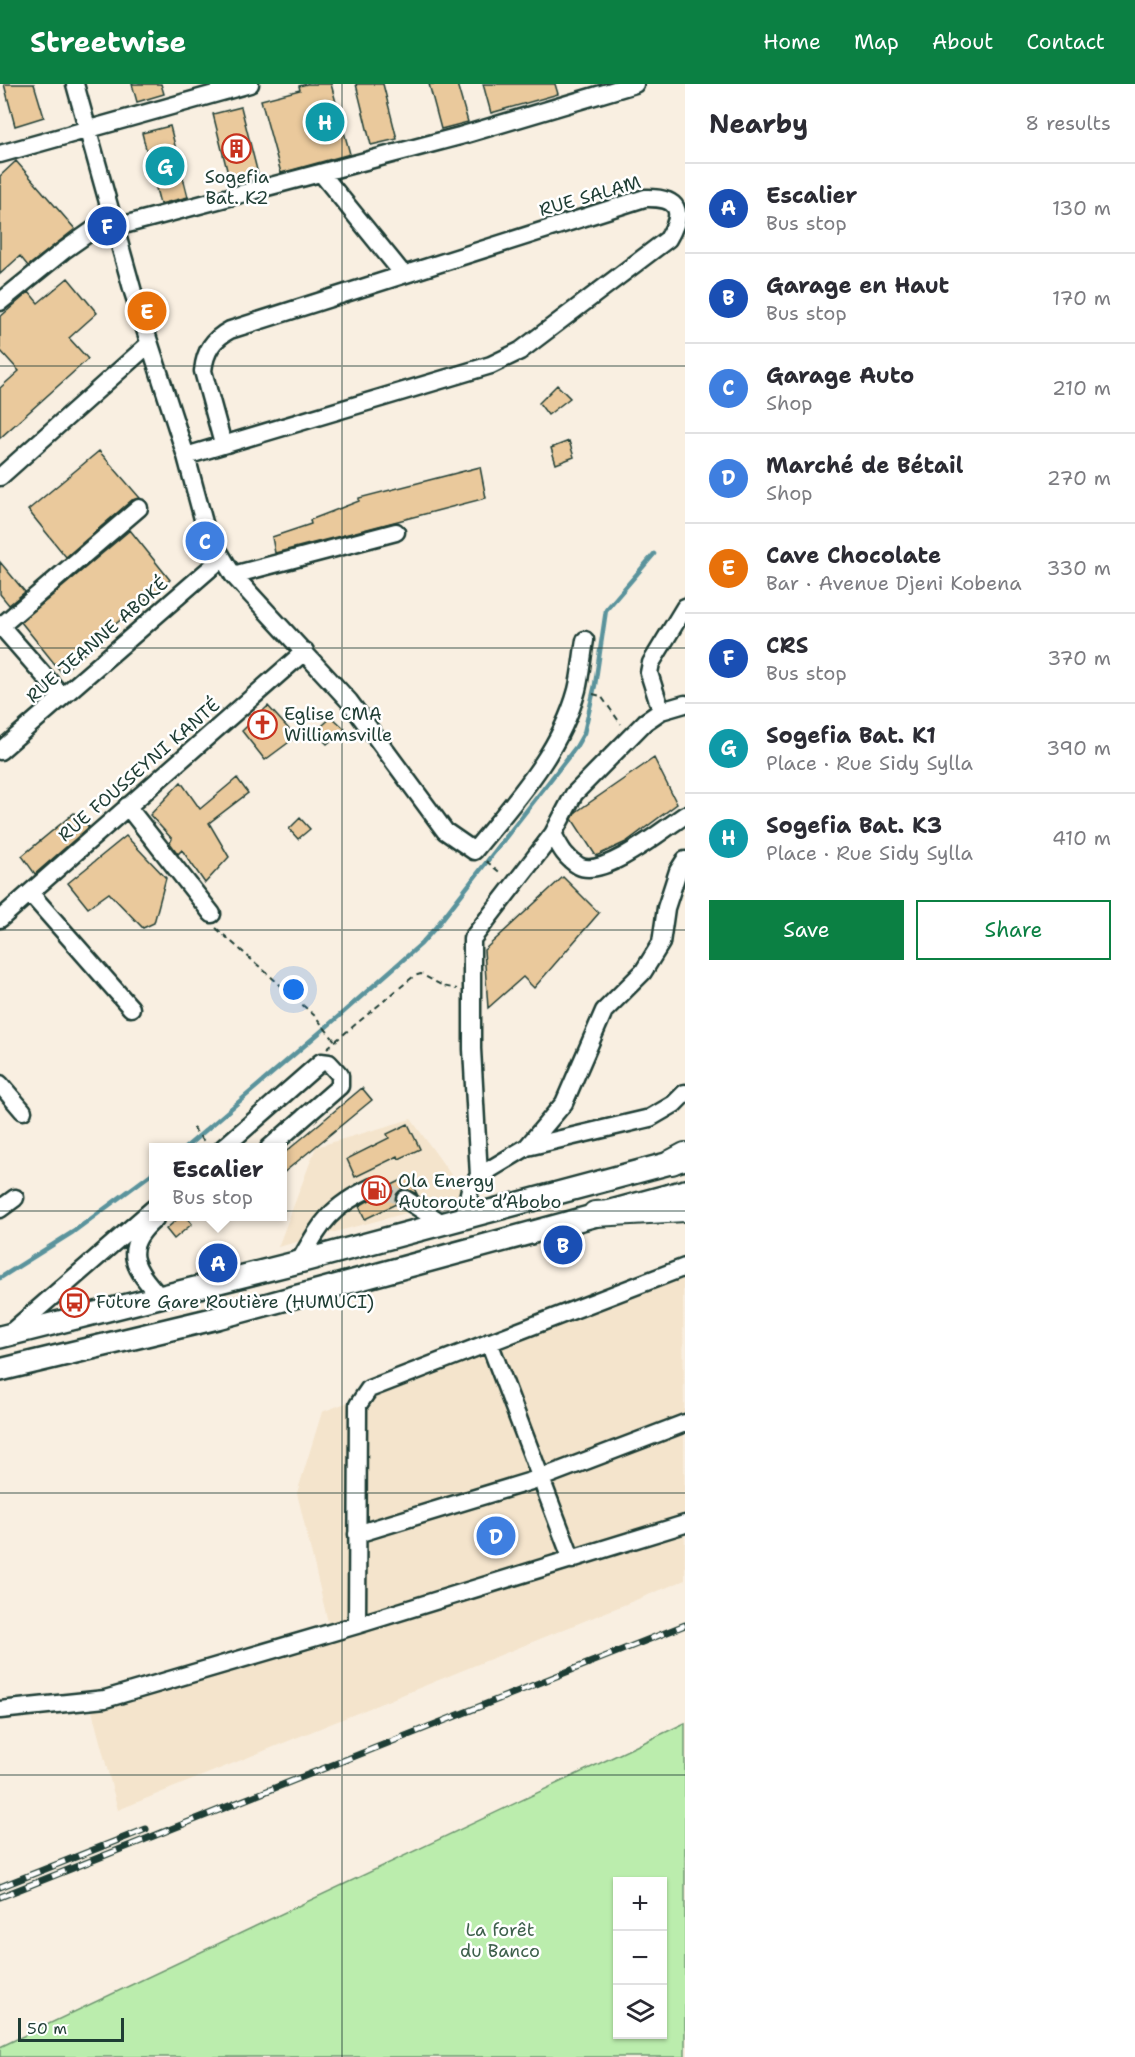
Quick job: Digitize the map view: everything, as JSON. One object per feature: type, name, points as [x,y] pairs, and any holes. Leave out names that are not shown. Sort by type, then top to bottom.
[{"type":"highway","points":[[595,1214],[685,1209]]},
{"type":"main road","points":[[4,1336],[299,1262],[681,1159]]},
{"type":"main road","points":[[0,1370],[217,1318],[685,1191]]},
{"type":"street","points":[[75,84],[149,344],[186,456],[206,530],[221,559],[349,701],[445,831],[474,851],[550,754],[564,727],[577,689],[585,640]]},
{"type":"street","points":[[0,154],[250,84]]},
{"type":"street","points":[[0,302],[63,251],[114,222],[321,173],[480,130],[635,84]]},
{"type":"street","points":[[321,173],[403,273]]},
{"type":"street","name":"RUE SALAM","points":[[186,456],[437,382],[491,365],[520,351],[668,239],[680,224],[679,212],[671,202],[662,197],[645,198],[403,273],[230,330],[219,336],[204,358],[203,371],[223,444]]},
{"type":"street","points":[[0,477],[149,344]]},
{"type":"street","points":[[61,695],[1,626],[140,508]]},
{"type":"street","points":[[233,575],[396,532]]},
{"type":"street","name":"RUE JEANNE ABOKÉ","points":[[0,751],[61,695],[221,559]]},
{"type":"street","points":[[660,711],[649,673],[651,663],[685,607]]},
{"type":"street","name":"RUE FOUSSEYNI KANTÉ","points":[[0,919],[305,651]]},
{"type":"street","points":[[479,1176],[471,992],[472,939],[553,834],[574,794],[629,736],[660,711],[685,704]]},
{"type":"street","points":[[127,806],[212,914]]},
{"type":"street","points":[[553,834],[564,855],[581,867],[597,867],[614,862],[685,815]]},
{"type":"street","points":[[527,1147],[564,1103],[604,1011],[643,972],[661,943],[666,908],[678,871],[685,860]]},
{"type":"street","points":[[30,893],[131,1008]]},
{"type":"street","points":[[229,1143],[321,1062],[329,1063],[340,1075],[340,1086],[275,1143]]},
{"type":"street","points":[[0,1084],[23,1111]]},
{"type":"street","points":[[464,1216],[470,1189],[479,1176],[527,1147],[650,1118],[674,1104],[685,1093]]},
{"type":"street","points":[[299,1262],[322,1222],[332,1210],[372,1187],[383,1190]]},
{"type":"street","points":[[0,1209],[15,1198]]},
{"type":"street","points":[[405,1199],[442,1223]]},
{"type":"street","points":[[4,1336],[149,1211]]},
{"type":"street","points":[[154,1221],[134,1245],[133,1256],[137,1268],[160,1297]]},
{"type":"street","points":[[357,1625],[358,1405],[362,1396],[369,1389],[685,1267]]},
{"type":"street","points":[[489,1342],[572,1560]]},
{"type":"street","points":[[357,1534],[541,1478],[685,1423]]},
{"type":"street","points":[[0,1710],[105,1699],[357,1625],[685,1524]]},
{"type":"path","points":[[601,696],[629,736]]},
{"type":"path","points":[[212,914],[216,928],[315,1016],[335,1041]]},
{"type":"path","points":[[320,1054],[414,976],[421,974],[443,986],[471,992]]},
{"type":"path","points":[[194,1130],[205,1143]]},
{"type":"shaded area","points":[[411,1119],[467,1197],[278,1247],[316,1147]]},
{"type":"shaded area","points":[[683,1275],[685,1580],[118,1810],[92,1711],[332,1639],[297,1493],[322,1412]]},
{"type":"green space","name":"La forêt du Banco","points":[[685,1723],[685,2057],[0,2057],[0,2047]]},
{"type":"building","points":[[4,84],[34,84],[44,117],[15,126]]},
{"type":"building","points":[[132,84],[161,84],[164,94],[137,102]]},
{"type":"building","points":[[331,84],[350,154],[281,173],[261,100],[300,90],[299,86]]},
{"type":"building","points":[[356,84],[383,84],[397,139],[371,145]]},
{"type":"building","points":[[429,84],[457,84],[468,122],[441,129]]},
{"type":"building","points":[[483,84],[555,84],[558,94],[491,113]]},
{"type":"building","name":"Sogefia Bat. K2","points":[[241,107],[259,178],[231,186],[213,114]]},
{"type":"building","points":[[170,126],[188,197],[160,204],[142,133]]},
{"type":"building","points":[[16,161],[75,229],[28,266],[20,256],[0,274],[0,176]]},
{"type":"building","points":[[68,278],[97,313],[69,338],[88,359],[0,438],[0,388],[19,371],[0,350],[0,317],[29,292],[38,303]]},
{"type":"building","points":[[557,385],[570,398],[548,415],[539,403]]},
{"type":"building","points":[[569,441],[574,457],[556,464],[551,448]]},
{"type":"building","points":[[99,451],[140,498],[132,500],[66,557],[28,510]]},
{"type":"building","points":[[480,467],[486,498],[275,553],[272,537],[311,524],[310,520],[359,501],[359,498]]},
{"type":"building","points":[[130,530],[170,580],[107,631],[108,633],[62,673],[21,622]]},
{"type":"building","points":[[0,562],[25,592],[9,605],[0,594]]},
{"type":"building","points":[[268,706],[296,737],[265,760],[242,731]]},
{"type":"building","points":[[332,717],[345,729],[327,744],[315,732]]},
{"type":"building","points":[[654,758],[677,804],[626,842],[596,856],[572,819],[576,812]]},
{"type":"building","points":[[237,778],[248,793],[209,823],[229,857],[205,883],[182,850],[178,854],[170,843],[172,839],[150,815],[181,782],[200,809]]},
{"type":"building","points":[[74,813],[89,827],[35,874],[22,856]]},
{"type":"building","points":[[300,818],[310,829],[298,839],[289,829]]},
{"type":"building","points":[[126,836],[166,878],[154,923],[143,928],[109,893],[88,908],[68,883]]},
{"type":"building","points":[[563,877],[599,913],[534,988],[523,977],[488,1008],[484,950]]},
{"type":"building","points":[[362,1088],[372,1100],[287,1170],[287,1151]]},
{"type":"building","points":[[408,1124],[420,1149],[399,1159],[398,1156],[355,1177],[347,1159],[389,1138],[387,1134]]},
{"type":"building","points":[[408,1177],[417,1194],[401,1189],[396,1194],[396,1204],[365,1219],[359,1206],[373,1198],[385,1200],[390,1198],[393,1192],[392,1185]]},
{"type":"building","points":[[175,1221],[190,1221],[192,1224],[174,1239],[166,1229]]},
{"type":"waterway","points":[[191,1143],[421,944],[436,927],[576,747],[584,733],[595,685],[606,610],[654,554]]},
{"type":"waterway","points":[[0,1278],[73,1232],[149,1176]]},
{"type":"tunnel","points":[[383,1190],[405,1199]]},
{"type":"railway","points":[[0,1897],[685,1625]]},
{"type":"railway","points":[[0,1887],[146,1829]]},
{"type":"place","name":"Sogefia Bat. K3","points":[[325,122]]},
{"type":"place","name":"Sogefia Bat. K2","points":[[237,148]]},
{"type":"place","name":"Sogefia Bat. K1","points":[[165,166]]},
{"type":"place","name":"CRS","points":[[107,226]]},
{"type":"place","name":"Cave Chocolate","points":[[147,311]]},
{"type":"place","name":"Garage Auto","points":[[205,541]]},
{"type":"place","name":"Eglise CMA Williamsville","points":[[263,724]]},
{"type":"place","name":"Ola Energy Autoroute d’Abobo","points":[[377,1191]]},
{"type":"place","name":"Garage en Haut","points":[[563,1245]]},
{"type":"place","name":"Escalier","points":[[218,1263]]},
{"type":"place","name":"Future Gare Routière (HUMUCI)","points":[[75,1302]]},
{"type":"place","name":"Marché de Bétail","points":[[496,1536]]}]
